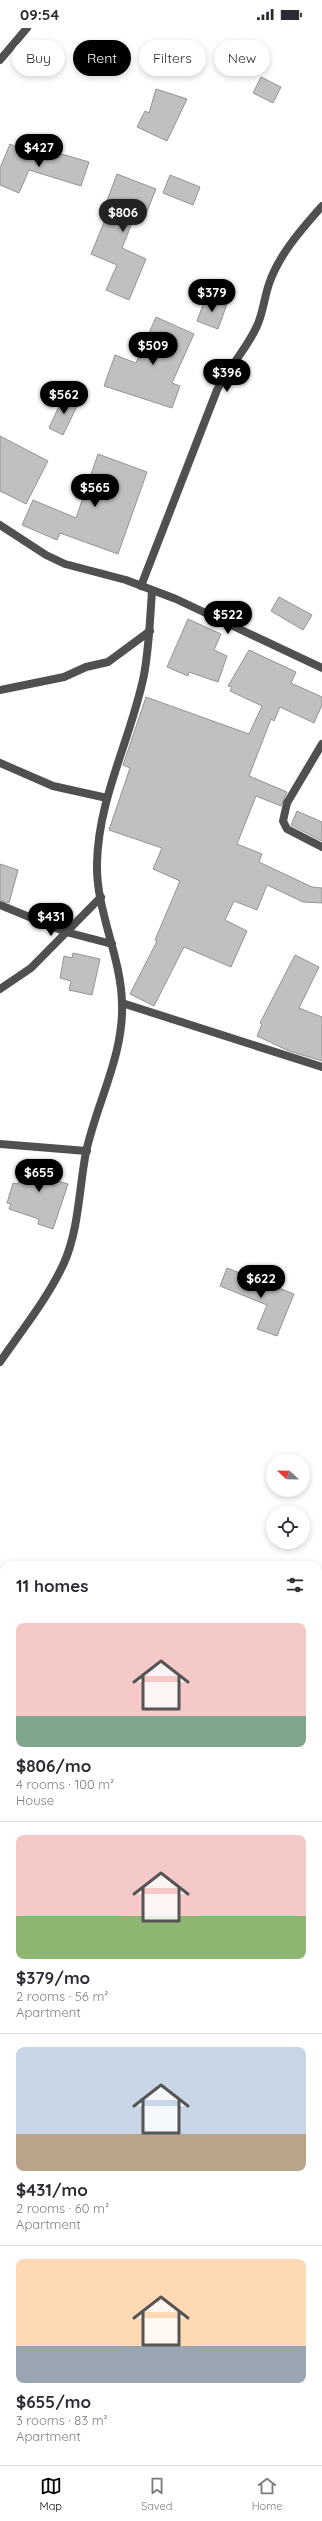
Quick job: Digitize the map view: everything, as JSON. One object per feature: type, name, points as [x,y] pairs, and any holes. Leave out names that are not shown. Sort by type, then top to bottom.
[{"type":"street","points":[[0,60],[26,28]]},
{"type":"street","points":[[141,586],[207,411],[222,380],[257,328],[269,283],[278,265],[289,246],[322,206]]},
{"type":"street","points":[[0,525],[46,555],[65,564],[126,580],[176,599],[322,668]]},
{"type":"street","points":[[0,1362],[55,1281],[65,1261],[71,1242],[87,1150],[121,1033],[122,1003],[112,944],[101,897],[97,864],[107,798],[144,676],[150,631],[152,591]]},
{"type":"street","points":[[0,690],[64,677],[90,666],[108,662],[150,631]]},
{"type":"street","points":[[322,744],[288,803],[283,821],[287,829],[322,847]]},
{"type":"street","points":[[0,763],[53,786],[107,798]]},
{"type":"street","points":[[0,989],[31,968],[101,897]]},
{"type":"street","points":[[0,905],[66,932],[112,944]]},
{"type":"street","points":[[122,1003],[322,1067]]},
{"type":"street","points":[[0,1144],[87,1150]]},
{"type":"building","points":[[261,77],[281,87],[273,103],[253,93]]},
{"type":"building","points":[[156,89],[187,99],[167,141],[137,127],[145,111],[149,113]]},
{"type":"building","points":[[10,144],[48,161],[51,151],[89,162],[81,186],[29,170],[19,193],[0,185],[0,168]]},
{"type":"building","points":[[117,174],[156,189],[143,221],[134,218],[122,248],[146,259],[129,300],[106,290],[117,265],[91,254],[110,208],[105,206]]},
{"type":"building","points":[[170,175],[200,187],[193,205],[163,193]]},
{"type":"building","points":[[206,297],[227,304],[218,329],[197,321]]},
{"type":"building","points":[[156,317],[194,334],[172,383],[180,386],[172,408],[104,386],[115,355],[136,363]]},
{"type":"building","points":[[64,395],[79,402],[63,435],[49,428]]},
{"type":"building","points":[[0,436],[48,461],[26,504],[0,491]]},
{"type":"building","points":[[98,454],[147,472],[118,554],[60,533],[57,540],[22,525],[33,500],[76,518]]},
{"type":"building","points":[[279,597],[312,615],[303,630],[271,611]]},
{"type":"building","points":[[188,619],[221,634],[214,650],[227,656],[218,682],[189,672],[188,676],[167,667]]},
{"type":"building","points":[[249,650],[296,672],[291,683],[322,697],[322,705],[314,723],[280,707],[274,721],[271,719],[249,776],[287,792],[281,806],[256,796],[237,844],[262,854],[259,862],[312,887],[322,888],[322,903],[303,902],[267,885],[257,910],[234,901],[225,920],[247,931],[231,967],[184,947],[154,1006],[130,994],[157,941],[155,940],[180,881],[153,869],[162,848],[109,830],[130,768],[123,765],[146,697],[249,734],[262,706],[230,691],[232,687],[228,686]]},
{"type":"building","points":[[297,811],[322,822],[322,841],[291,825]]},
{"type":"building","points":[[0,864],[18,870],[9,903],[0,900]]},
{"type":"building","points":[[73,953],[100,959],[92,995],[69,990],[71,981],[60,978],[64,956],[72,958]]},
{"type":"building","points":[[295,955],[319,967],[299,1008],[322,1017],[322,1061],[289,1051],[257,1036],[262,1024],[260,1023]]},
{"type":"building","points":[[27,1159],[62,1171],[58,1181],[68,1184],[53,1229],[38,1224],[39,1219],[9,1209],[11,1204],[7,1203],[13,1183],[18,1184]]},
{"type":"building","points":[[227,1268],[294,1294],[277,1336],[257,1329],[267,1305],[220,1286]]}]
